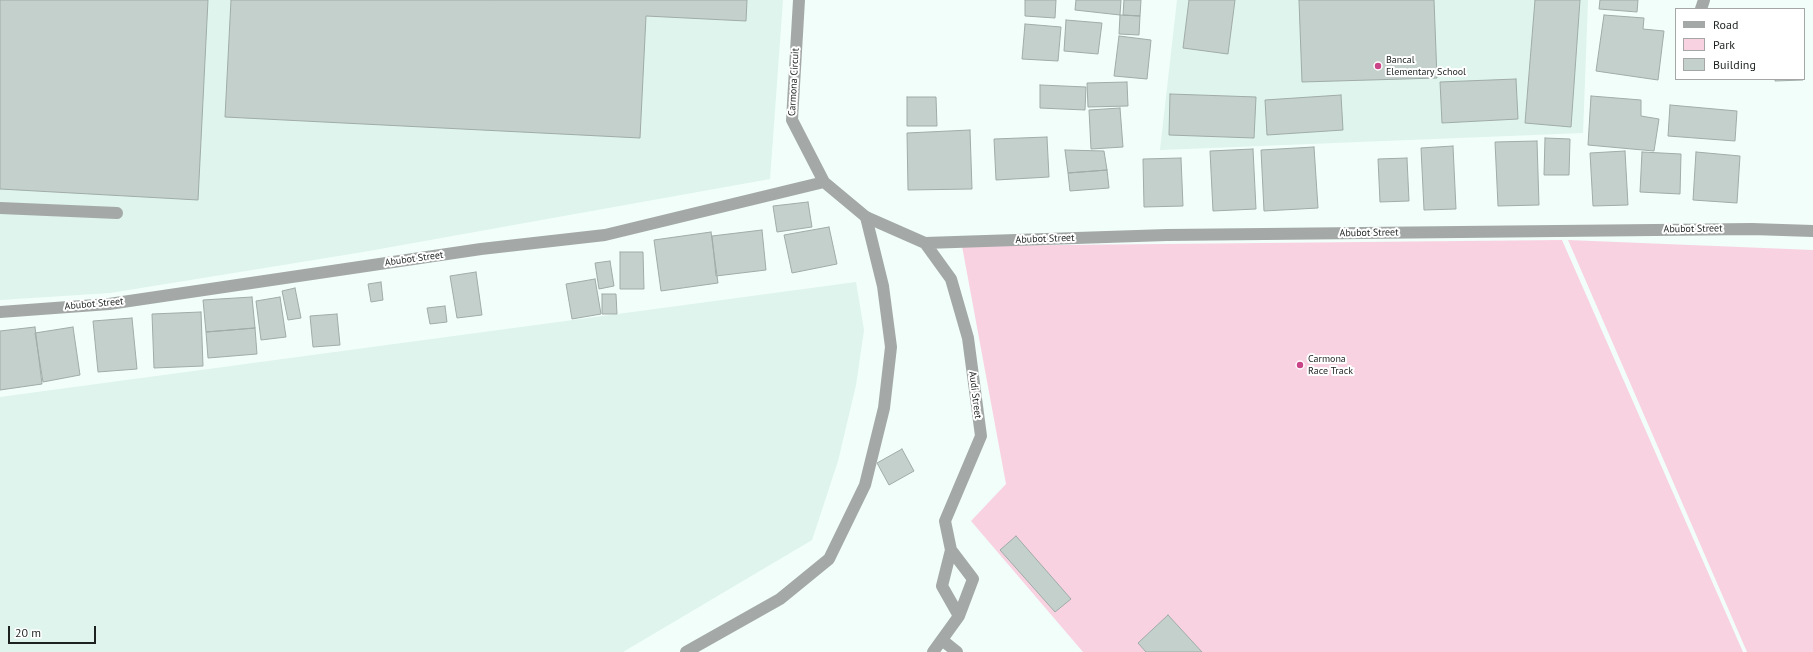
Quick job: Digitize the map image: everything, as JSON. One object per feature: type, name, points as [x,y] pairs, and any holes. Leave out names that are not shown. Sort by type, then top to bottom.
[{"type":"street","name":"Carmona Circuit","points":[[799,0],[792,120],[824,182],[866,217],[924,243]]},
{"type":"street","name":"Abubot Street","points":[[0,312],[109,304],[481,249],[606,235],[824,182]]},
{"type":"street","points":[[0,208],[117,213]]},
{"type":"street","points":[[686,652],[780,599],[829,560],[865,485],[884,408],[891,347],[883,286],[866,217]]},
{"type":"street","name":"Abubot Street","points":[[924,243],[1167,235],[1752,229],[1813,231]]},
{"type":"street","name":"Audi Street","points":[[924,243],[951,278],[968,338],[981,436],[945,521],[951,550],[973,579],[959,616],[933,652]]},
{"type":"street","name":"Audi Street","points":[[951,550],[942,586],[959,616]]},
{"type":"street","points":[[942,640],[957,652]]},
{"type":"shaded area","points":[[0,0],[783,0],[770,179],[363,252],[110,293],[0,300]]},
{"type":"shaded area","name":"Bancal Elementary School","points":[[1177,0],[1588,0],[1583,133],[1160,150]]},
{"type":"shaded area","points":[[856,282],[864,330],[856,385],[838,461],[812,540],[623,652],[0,652],[0,397]]},
{"type":"green space","name":"Carmona Race Track","points":[[1562,240],[1743,652],[1083,652],[971,521],[1006,484],[962,246]]},
{"type":"green space","points":[[1568,240],[1813,250],[1813,652],[1747,652]]},
{"type":"building","points":[[0,0],[208,0],[198,200],[0,189]]},
{"type":"building","points":[[231,0],[747,0],[746,21],[646,16],[640,138],[225,117]]},
{"type":"building","points":[[1025,0],[1056,0],[1055,18],[1025,16]]},
{"type":"building","points":[[1076,0],[1121,0],[1120,15],[1075,10]]},
{"type":"building","points":[[1124,0],[1141,0],[1140,16],[1123,15]]},
{"type":"building","points":[[1189,0],[1235,0],[1228,54],[1183,48]]},
{"type":"building","points":[[1299,0],[1434,0],[1437,78],[1302,82]]},
{"type":"building","points":[[1535,0],[1580,0],[1571,127],[1525,123]]},
{"type":"building","points":[[1600,0],[1638,0],[1637,12],[1599,9]]},
{"type":"building","points":[[1120,15],[1140,16],[1139,35],[1119,34]]},
{"type":"building","points":[[1604,15],[1644,18],[1643,29],[1664,31],[1658,80],[1596,71]]},
{"type":"building","points":[[1066,20],[1102,23],[1098,54],[1064,51]]},
{"type":"building","points":[[1025,24],[1061,27],[1058,61],[1022,59]]},
{"type":"building","points":[[1119,36],[1151,40],[1147,79],[1114,76]]},
{"type":"building","points":[[1516,79],[1518,119],[1442,123],[1440,82]]},
{"type":"building","points":[[1775,80],[1803,80],[1775,81]]},
{"type":"building","points":[[1127,82],[1128,106],[1088,107],[1087,83]]},
{"type":"building","points":[[1040,85],[1086,87],[1085,110],[1040,108]]},
{"type":"building","points":[[1170,94],[1256,97],[1254,138],[1169,135]]},
{"type":"building","points":[[1341,95],[1343,130],[1267,135],[1265,100]]},
{"type":"building","points":[[1591,96],[1641,100],[1641,116],[1659,119],[1654,151],[1588,145]]},
{"type":"building","points":[[907,97],[936,97],[937,126],[907,126]]},
{"type":"building","points":[[1670,105],[1737,111],[1735,141],[1668,136]]},
{"type":"building","points":[[1120,108],[1123,147],[1091,149],[1089,110]]},
{"type":"building","points":[[970,130],[972,189],[908,190],[907,133]]},
{"type":"building","points":[[1047,137],[1049,177],[996,180],[994,139]]},
{"type":"building","points":[[1545,138],[1570,139],[1569,175],[1544,175]]},
{"type":"building","points":[[1537,141],[1539,205],[1498,206],[1495,142]]},
{"type":"building","points":[[1453,146],[1456,209],[1424,210],[1421,148]]},
{"type":"building","points":[[1314,147],[1318,208],[1264,211],[1261,150]]},
{"type":"building","points":[[1253,149],[1256,209],[1213,211],[1210,151]]},
{"type":"building","points":[[1065,150],[1104,151],[1107,170],[1068,173]]},
{"type":"building","points":[[1625,151],[1628,205],[1593,206],[1590,153]]},
{"type":"building","points":[[1642,152],[1681,154],[1680,194],[1640,192]]},
{"type":"building","points":[[1696,152],[1740,156],[1737,203],[1693,200]]},
{"type":"building","points":[[1181,158],[1183,206],[1144,207],[1143,159]]},
{"type":"building","points":[[1407,158],[1409,201],[1380,202],[1378,159]]},
{"type":"building","points":[[1107,170],[1109,188],[1070,191],[1068,173]]},
{"type":"building","points":[[808,202],[812,227],[777,232],[773,206]]},
{"type":"building","points":[[829,227],[837,264],[792,273],[784,235]]},
{"type":"building","points":[[762,230],[766,270],[716,276],[712,236]]},
{"type":"building","points":[[711,232],[718,283],[661,291],[654,240]]},
{"type":"building","points":[[620,252],[643,252],[644,289],[620,289]]},
{"type":"building","points":[[610,261],[614,286],[599,289],[595,263]]},
{"type":"building","points":[[476,272],[482,315],[457,318],[450,276]]},
{"type":"building","points":[[595,279],[601,314],[572,319],[566,284]]},
{"type":"building","points":[[381,282],[383,300],[371,302],[368,284]]},
{"type":"building","points":[[295,288],[301,318],[288,320],[282,291]]},
{"type":"building","points":[[602,294],[616,294],[617,314],[602,314]]},
{"type":"building","points":[[252,297],[255,328],[206,332],[203,300]]},
{"type":"building","points":[[280,297],[286,337],[261,340],[256,301]]},
{"type":"building","points":[[445,306],[447,322],[430,324],[427,308]]},
{"type":"building","points":[[201,312],[203,366],[154,368],[152,314]]},
{"type":"building","points":[[337,314],[340,345],[313,347],[310,316]]},
{"type":"building","points":[[132,318],[137,369],[98,372],[93,321]]},
{"type":"building","points":[[35,327],[42,384],[0,390],[0,331]]},
{"type":"building","points":[[73,327],[80,375],[43,382],[35,333]]},
{"type":"building","points":[[255,328],[257,354],[208,358],[206,332]]},
{"type":"building","points":[[902,449],[914,471],[889,485],[877,463]]},
{"type":"building","points":[[1016,536],[1071,599],[1055,612],[1000,550]]},
{"type":"building","points":[[1168,615],[1202,652],[1146,652],[1138,643]]},
{"type":"place","name":"Bancal Elementary School","points":[[1378,66]]},
{"type":"place","name":"Carmona Race Track","points":[[1300,365]]}]
